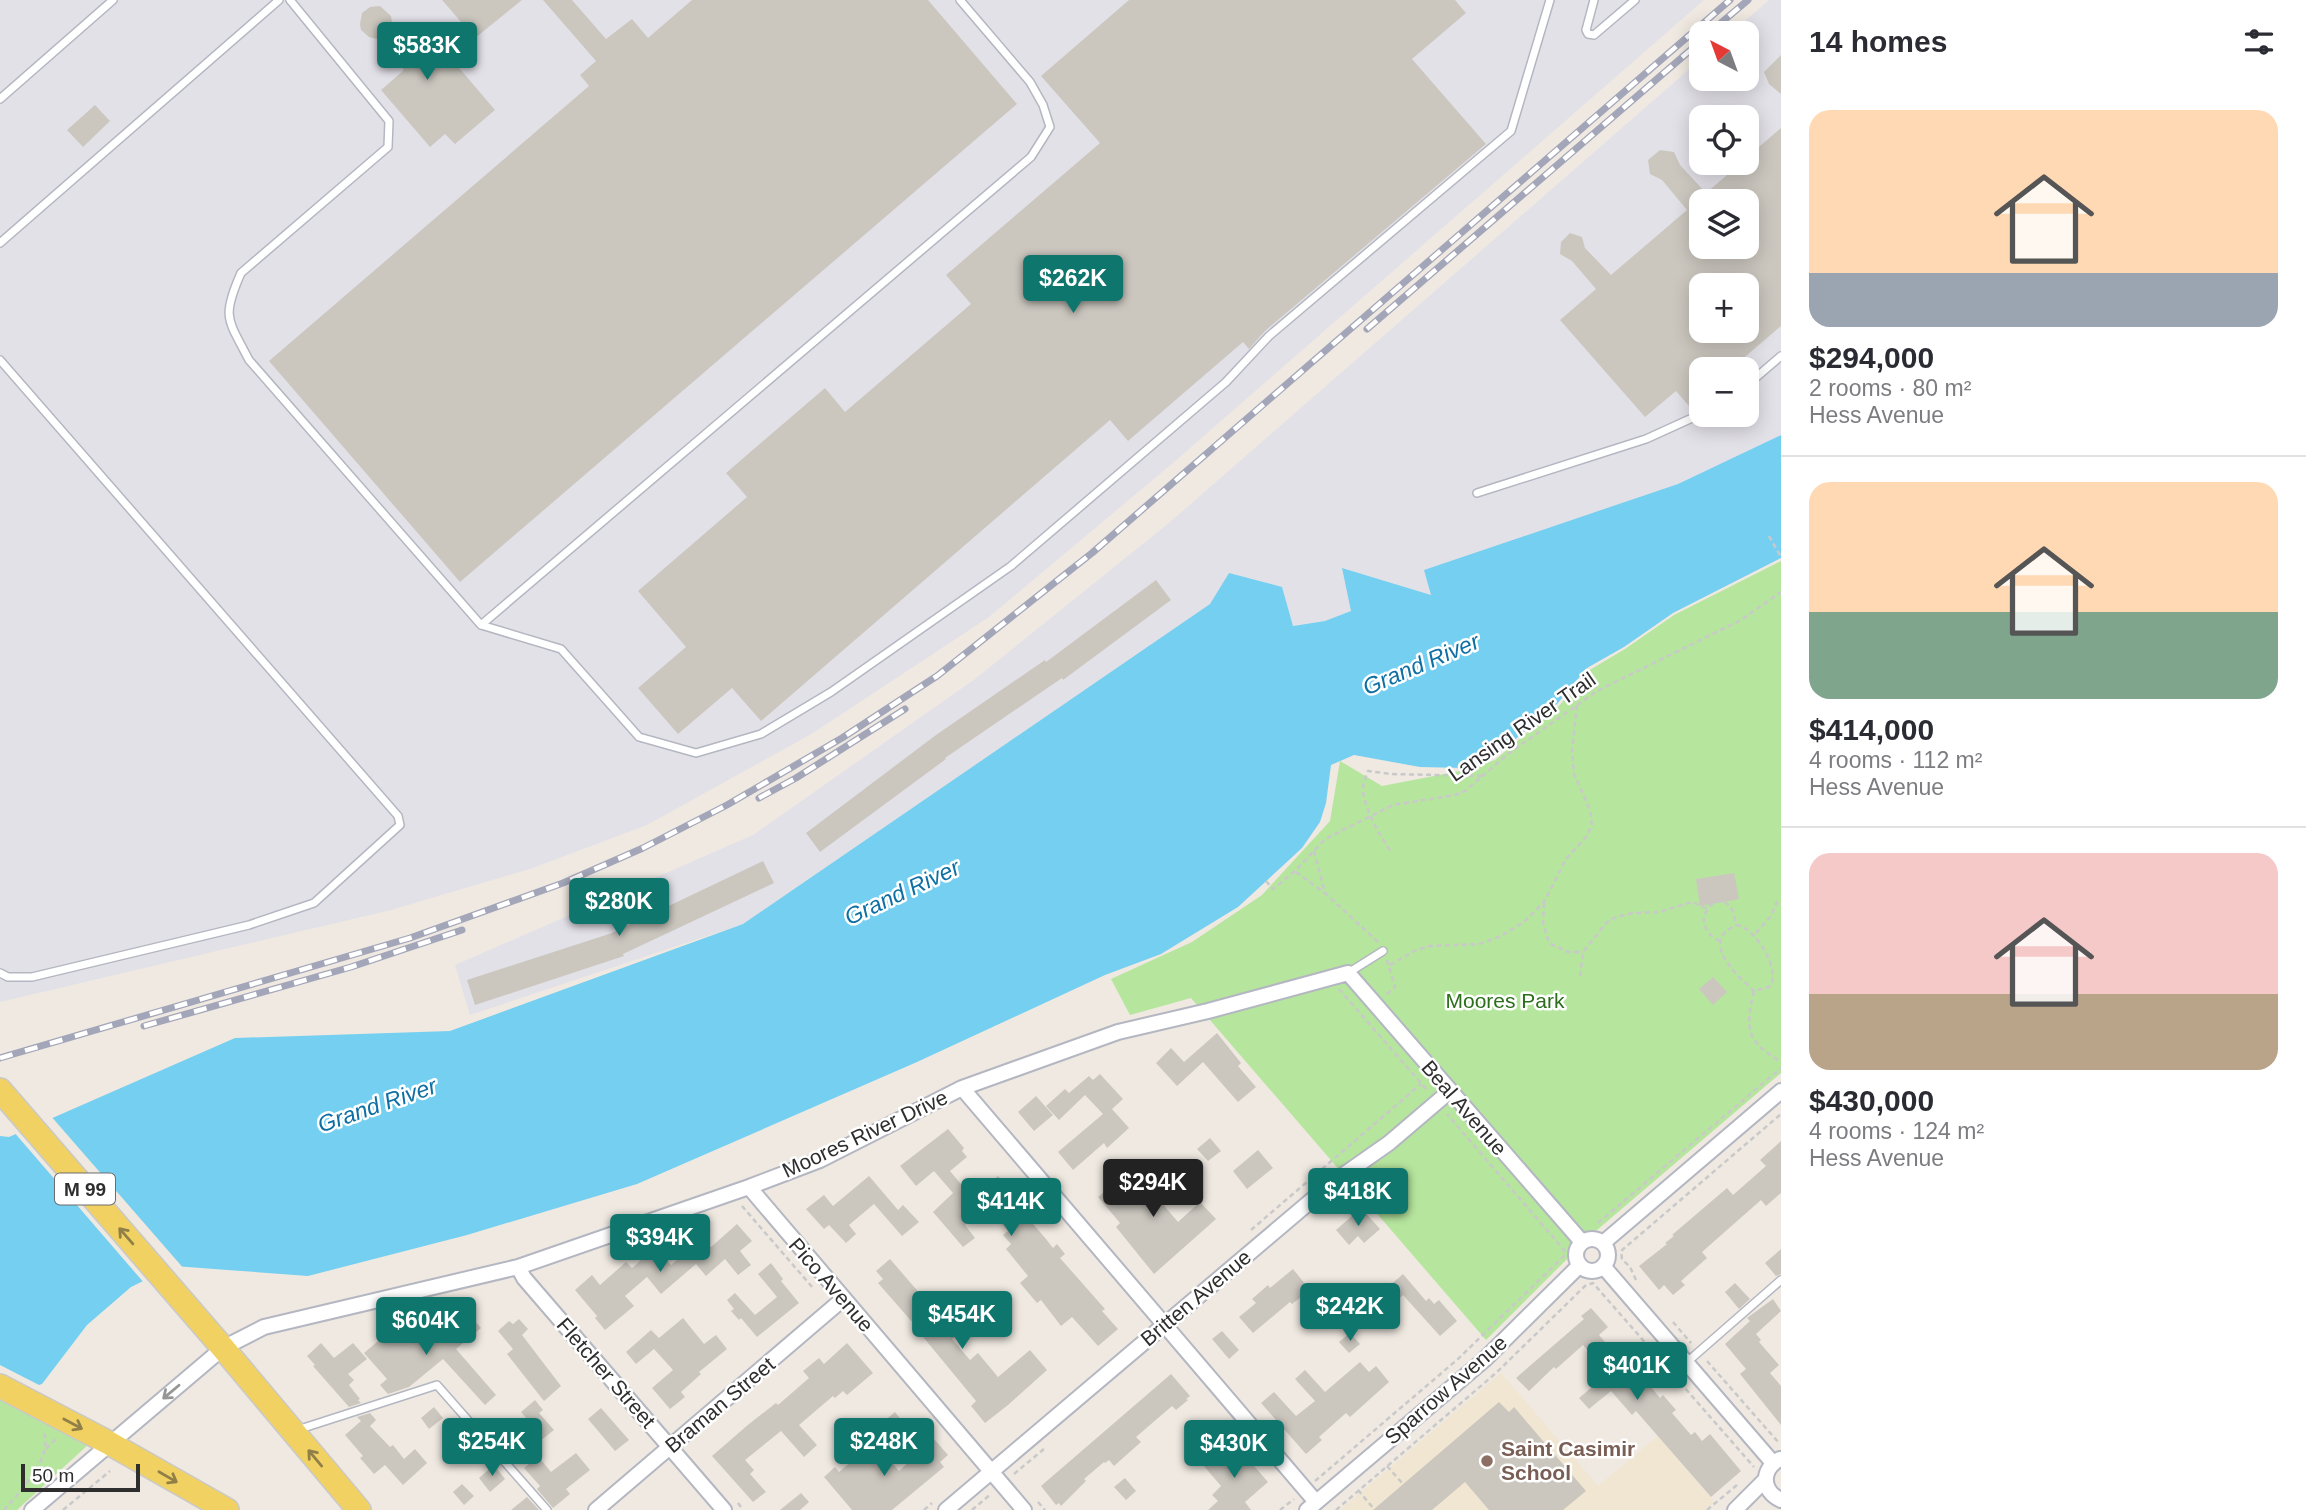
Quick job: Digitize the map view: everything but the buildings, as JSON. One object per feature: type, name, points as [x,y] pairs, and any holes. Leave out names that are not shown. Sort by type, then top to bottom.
[{"type":"main road","name":"M 99","points":[[0,1090],[359,1510]]},
{"type":"main road","points":[[0,1386],[37,1415],[109,1443],[227,1510]]},
{"type":"street","name":"Beal Avenue","points":[[1341,975],[1374,1004],[1582,1242]]},
{"type":"street","name":"Moores River Drive","points":[[32,1510],[223,1348],[264,1327],[518,1266],[820,1160],[962,1088],[1118,1032],[1341,975]]},
{"type":"street","points":[[962,1088],[1306,1488],[1312,1506]]},
{"type":"street","name":"Britten Avenue","points":[[946,1510],[1332,1183],[1389,1143],[1450,1091]]},
{"type":"street","points":[[1603,1243],[1781,1091]]},
{"type":"street","name":"Pico Avenue","points":[[749,1187],[1024,1510]]},
{"type":"street","points":[[1595,1239],[1603,1243],[1608,1257],[1603,1266],[1594,1270],[1580,1265],[1577,1251],[1582,1242],[1595,1239]]},
{"type":"street","name":"Sparrow Avenue","points":[[1312,1506],[1484,1360],[1580,1265]]},
{"type":"street","name":"Fletcher Street","points":[[518,1266],[524,1278],[723,1510]]},
{"type":"street","points":[[1603,1266],[1686,1363],[1777,1461],[1766,1474],[1765,1480],[1769,1492],[1781,1501],[1772,1510]]},
{"type":"street","name":"Braman Street","points":[[596,1510],[844,1299]]},
{"type":"street","points":[[1735,1510],[1765,1480]]},
{"type":"lane","points":[[0,99],[113,0]]},
{"type":"lane","points":[[0,243],[279,0]]},
{"type":"lane","points":[[290,0],[389,121],[388,147],[241,273],[231,295],[227,317],[249,360],[481,625],[561,649],[639,737],[696,753],[761,734],[831,692],[1011,566],[1226,382],[1269,336],[1511,131],[1550,0]]},
{"type":"lane","points":[[481,625],[1031,157],[1050,127],[1043,105],[1030,82],[960,0]]},
{"type":"lane","points":[[1594,0],[1586,30],[1588,34],[1594,35],[1635,0]]},
{"type":"lane","points":[[1759,375],[1781,356]]},
{"type":"lane","points":[[0,360],[398,816],[400,825],[314,903],[249,925],[32,977],[8,977],[0,973]]},
{"type":"lane","points":[[1477,493],[1646,439],[1689,419]]},
{"type":"lane","points":[[1341,975],[1383,951]]},
{"type":"lane","points":[[1686,1363],[1781,1280]]},
{"type":"lane","points":[[293,1431],[437,1385],[547,1510]]},
{"type":"path","points":[[1769,536],[1781,557]]},
{"type":"path","name":"Lansing River Trail","points":[[1295,871],[1325,839],[1370,815],[1393,805],[1465,791],[1508,754],[1597,691],[1741,620],[1781,592]]},
{"type":"path","points":[[1587,668],[1597,691]]},
{"type":"path","points":[[1390,965],[1416,950],[1430,946],[1479,944],[1499,937],[1524,922],[1544,902],[1566,859],[1587,836],[1592,824],[1590,810],[1574,774],[1572,751],[1577,704]]},
{"type":"path","points":[[1390,850],[1380,837],[1370,815],[1363,788],[1368,771],[1483,776]]},
{"type":"path","points":[[1314,851],[1325,893]]},
{"type":"path","points":[[1266,881],[1273,889],[1295,871],[1376,937],[1390,965],[1395,987],[1374,1004]]},
{"type":"path","points":[[1755,933],[1781,900]]},
{"type":"path","points":[[1544,902],[1542,923],[1549,943],[1567,952],[1583,952]]},
{"type":"path","points":[[1580,976],[1583,952],[1606,923],[1616,917],[1659,912],[1692,902],[1708,909]]},
{"type":"path","points":[[1720,941],[1706,932],[1703,917],[1715,902],[1723,902],[1731,908],[1736,925]]},
{"type":"path","points":[[1754,991],[1733,970],[1722,954],[1720,941],[1730,928],[1736,925],[1745,926],[1755,933],[1774,957]]},
{"type":"path","points":[[1754,991],[1770,986],[1777,979],[1778,972]]},
{"type":"path","points":[[1280,1510],[1458,1359],[1565,1255],[1564,1250],[1338,988],[1341,975]]},
{"type":"path","points":[[1754,991],[1748,1015],[1750,1033],[1762,1051],[1781,1062]]},
{"type":"path","points":[[1598,1223],[1781,1068]]},
{"type":"path","points":[[1644,1289],[1622,1259],[1621,1251],[1781,1114]]},
{"type":"path","points":[[1593,1283],[1756,1469],[1749,1475]]},
{"type":"path","points":[[1671,1320],[1781,1446]]},
{"type":"path","points":[[4,1510],[34,1474],[45,1451],[46,1436],[37,1415]]},
{"type":"path","points":[[1386,1465],[1403,1484]]},
{"type":"path","points":[[63,1510],[110,1471]]},
{"type":"path","points":[[1707,1510],[1741,1481]]},
{"type":"path","points":[[1358,1490],[1374,1509]]},
{"type":"shaded area","points":[[0,0],[1704,0],[1174,462],[989,617],[813,733],[647,825],[533,868],[391,910],[0,1002]]},
{"type":"shaded area","points":[[1769,0],[1781,0],[1781,435],[1679,484],[1425,570],[1431,595],[1342,568],[1352,611],[1325,621],[1292,626],[1230,573],[1210,604],[743,924],[470,1015],[455,965],[753,835],[975,679],[1170,522],[1689,69],[1689,91],[1759,91],[1759,21],[1745,21]]},
{"type":"shaded area","name":"Saint Casimir School","points":[[1501,1373],[1598,1486],[1658,1436],[1714,1502],[1707,1510],[1340,1510]]},
{"type":"green space","name":"Moores Park","points":[[1781,561],[1781,1073],[1590,1236],[1486,1340],[1191,998],[1130,1015],[1111,979],[1192,942],[1262,895],[1330,821],[1340,761],[1382,786],[1465,770],[1495,760],[1559,706],[1588,671],[1674,615]]},
{"type":"green space","points":[[0,1395],[102,1432],[17,1510],[0,1510]]},
{"type":"water","name":"Grand River","points":[[1781,435],[1781,558],[1673,613],[1624,647],[1587,668],[1557,704],[1493,758],[1465,768],[1420,767],[1354,755],[1331,765],[1326,803],[1320,822],[1302,848],[1238,907],[1161,954],[1105,975],[917,1062],[637,1184],[467,1235],[308,1276],[174,1266],[131,1287],[87,1325],[42,1384],[0,1397],[0,1136],[9,1137],[235,1038],[450,1031],[743,924],[1210,604],[1229,573],[1282,587],[1293,626],[1325,621],[1351,611],[1342,568],[1431,595],[1424,570],[1678,484]]},
{"type":"pier","points":[[50,1115],[185,1270],[175,1270],[145,1284],[13,1131]]},
{"type":"pier","points":[[0,1365],[43,1387],[0,1400]]},
{"type":"railway","points":[[0,1058],[410,938],[563,883],[643,848],[727,805],[842,738],[937,676],[1092,553],[1730,0]]},
{"type":"railway","points":[[1723,21],[1748,0]]},
{"type":"railway","points":[[1367,329],[1689,51]]},
{"type":"railway","points":[[759,798],[796,778],[905,709]]},
{"type":"railway","points":[[144,1026],[351,967],[462,930]]},
{"type":"place","name":"Saint Casimir School","points":[[1487,1461]]}]
